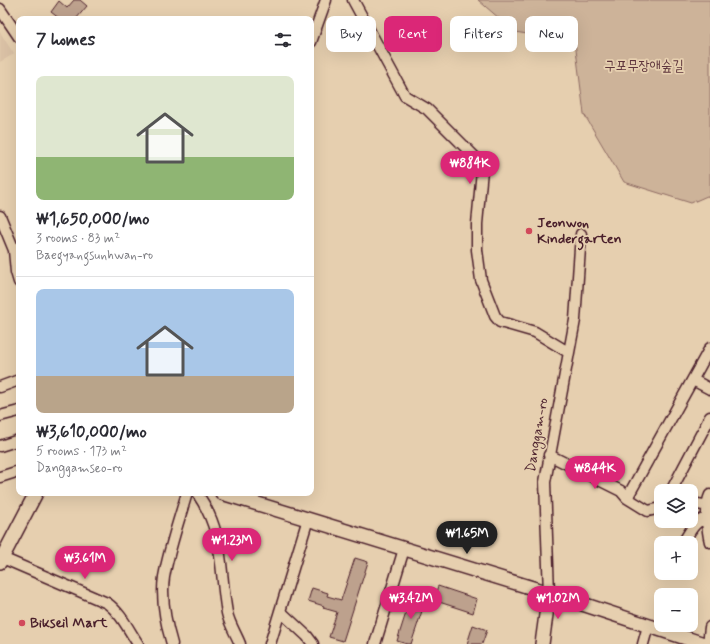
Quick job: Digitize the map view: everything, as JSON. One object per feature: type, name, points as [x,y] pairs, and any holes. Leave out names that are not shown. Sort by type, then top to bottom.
[{"type":"main road","points":[[1,559],[32,496]]},
{"type":"main road","points":[[232,496],[704,644]]},
{"type":"main road","name":"Danggam-ro","points":[[542,644],[548,594]]},
{"type":"street","points":[[314,34],[326,0]]},
{"type":"street","points":[[353,0],[405,96],[427,109],[481,163],[482,170],[477,224],[477,250],[481,280],[495,316],[500,322],[535,332],[568,352]]},
{"type":"street","points":[[0,9],[16,33]]},
{"type":"street","points":[[0,216],[14,250],[16,272]]},
{"type":"street","name":"Danggam-ro","points":[[548,594],[545,482],[575,320],[581,234]]},
{"type":"street","points":[[627,498],[710,348]]},
{"type":"street","points":[[693,380],[710,389]]},
{"type":"street","points":[[0,387],[16,381]]},
{"type":"street","points":[[0,416],[16,412]]},
{"type":"street","points":[[675,484],[710,417]]},
{"type":"street","points":[[0,446],[16,441]]},
{"type":"street","points":[[549,455],[621,491],[627,498],[648,511],[654,510]]},
{"type":"street","points":[[0,477],[16,472]]},
{"type":"street","points":[[710,495],[708,518],[708,535],[710,542]]},
{"type":"street","points":[[172,644],[164,606],[164,578],[186,496]]},
{"type":"street","points":[[199,496],[210,516],[218,538],[228,615],[240,644]]},
{"type":"street","points":[[698,504],[709,506]]},
{"type":"street","points":[[687,536],[696,522],[700,519],[708,518]]},
{"type":"street","points":[[270,644],[308,519]]},
{"type":"street","points":[[374,644],[404,550]]},
{"type":"street","points":[[1,559],[115,608],[138,644]]},
{"type":"street","points":[[280,611],[314,644]]},
{"type":"street","points":[[643,644],[648,626]]},
{"type":"street","points":[[708,644],[710,627]]},
{"type":"shaded area","points":[[0,32],[14,54],[0,62]]},
{"type":"green space","name":"구포무장애숲길","points":[[478,0],[710,0],[710,197],[707,196],[691,203],[624,182],[584,114],[576,52],[578,52],[578,16],[525,16],[525,34],[517,32],[517,16],[496,16]]},
{"type":"building","points":[[74,0],[80,0],[87,6],[79,16],[56,16],[51,12],[59,1],[67,8]]},
{"type":"building","points":[[355,558],[368,562],[343,641],[329,637],[337,612],[323,608],[324,606],[308,601],[312,588],[328,593],[327,596],[341,600]]},
{"type":"building","points":[[438,586],[477,599],[473,613],[433,600]]},
{"type":"building","points":[[412,594],[426,599],[411,644],[407,644],[397,641]]},
{"type":"building","points":[[473,625],[487,630],[482,644],[467,644]]},
{"type":"place","name":"Jeonwon Kindergarten","points":[[529,231]]},
{"type":"place","name":"Bikseil Mart","points":[[22,623]]}]
